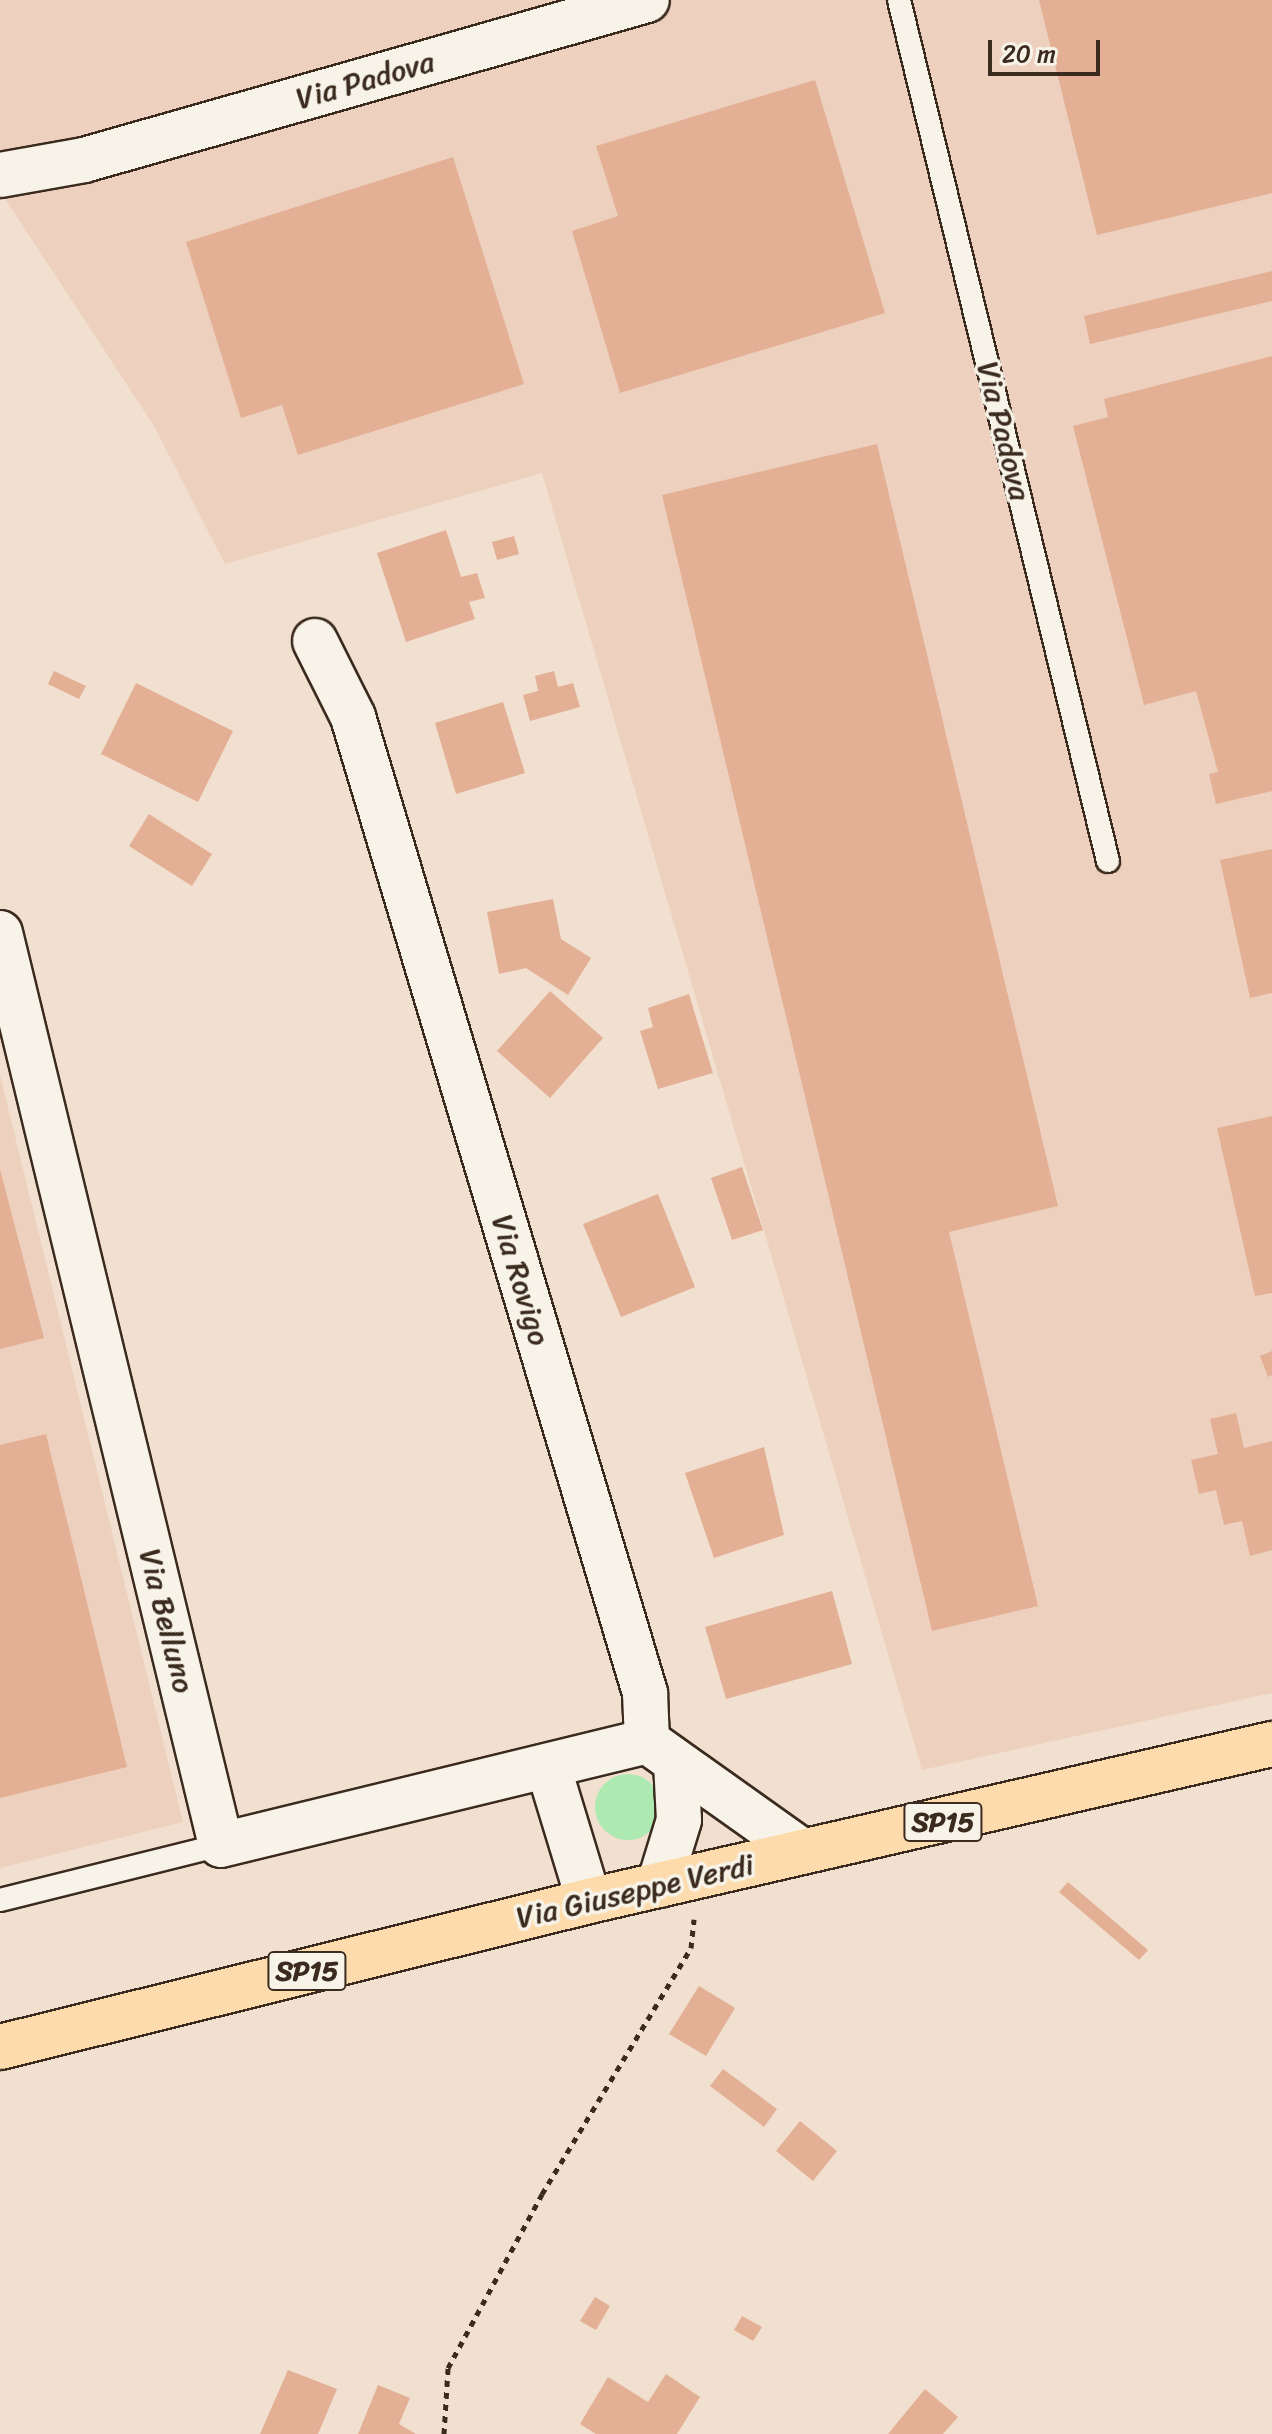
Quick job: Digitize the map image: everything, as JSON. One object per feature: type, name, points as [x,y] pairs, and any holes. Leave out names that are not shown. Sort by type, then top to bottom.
[{"type":"main road","name":"Via Giuseppe Verdi","points":[[0,2047],[589,1901],[1272,1744]]},
{"type":"street","name":"Via Padova","points":[[84,160],[647,0]]},
{"type":"street","points":[[0,175],[84,160]]},
{"type":"street","points":[[0,199],[84,160]]},
{"type":"street","name":"Via Rovigo","points":[[315,641],[361,745],[645,1693],[679,1820],[678,1882]]},
{"type":"street","name":"Via Belluno","points":[[0,933],[221,1845]]},
{"type":"street","points":[[221,1845],[548,1766],[661,1752],[702,1774],[803,1852]]},
{"type":"street","points":[[548,1766],[589,1901]]},
{"type":"lane","name":"Via Padova","points":[[899,0],[1108,861]]},
{"type":"lane","points":[[0,1900],[221,1845]]},
{"type":"path","points":[[444,2434],[448,2368],[542,2194],[691,1948],[678,1882]]},
{"type":"shaded area","points":[[0,0],[1272,0],[1272,1693],[922,1770],[542,473],[225,564],[154,426],[0,191]]},
{"type":"shaded area","points":[[0,1075],[183,1822],[0,1868]]},
{"type":"green space","points":[[628,1774],[641,1777],[651,1784],[658,1794],[661,1807],[658,1820],[651,1830],[641,1837],[628,1840],[615,1837],[605,1830],[598,1820],[595,1807],[598,1794],[605,1784],[615,1777]]},
{"type":"building","points":[[1039,0],[1272,0],[1272,193],[1097,235]]},
{"type":"building","points":[[815,80],[885,313],[620,393],[572,231],[618,216],[596,146]]},
{"type":"building","points":[[453,157],[524,384],[298,455],[282,405],[241,418],[186,242]]},
{"type":"building","points":[[1272,271],[1272,301],[1090,344],[1084,316]]},
{"type":"building","points":[[1272,356],[1272,791],[1216,804],[1209,774],[1218,772],[1196,691],[1144,705],[1073,426],[1108,417],[1104,399]]},
{"type":"building","points":[[877,444],[1058,1206],[949,1232],[1038,1606],[932,1631],[662,495]]},
{"type":"building","points":[[446,530],[461,577],[477,573],[485,598],[469,602],[475,619],[406,642],[377,553]]},
{"type":"building","points":[[514,536],[519,554],[497,560],[492,542]]},
{"type":"building","points":[[54,671],[86,686],[79,699],[48,684]]},
{"type":"building","points":[[554,671],[558,687],[573,683],[580,707],[530,721],[523,695],[538,691],[535,676]]},
{"type":"building","points":[[136,683],[233,731],[198,802],[101,754]]},
{"type":"building","points":[[503,702],[525,773],[456,794],[435,723]]},
{"type":"building","points":[[149,814],[212,854],[192,886],[129,846]]},
{"type":"building","points":[[1272,849],[1272,993],[1250,998],[1220,860]]},
{"type":"building","points":[[553,899],[561,939],[591,958],[568,995],[526,968],[499,974],[487,912]]},
{"type":"building","points":[[550,991],[603,1038],[550,1098],[497,1051]]},
{"type":"building","points":[[689,994],[713,1073],[658,1089],[640,1031],[653,1027],[648,1008]]},
{"type":"building","points":[[1272,1116],[1272,1293],[1255,1296],[1217,1128]]},
{"type":"building","points":[[742,1167],[763,1230],[732,1240],[711,1178]]},
{"type":"building","points":[[0,1169],[44,1338],[0,1349]]},
{"type":"building","points":[[658,1194],[695,1287],[621,1317],[583,1224]]},
{"type":"building","points":[[1272,1351],[1272,1375],[1268,1377],[1260,1356]]},
{"type":"building","points":[[1236,1413],[1244,1448],[1272,1441],[1272,1550],[1250,1556],[1242,1521],[1224,1525],[1216,1490],[1199,1494],[1191,1460],[1218,1454],[1210,1419]]},
{"type":"building","points":[[46,1434],[127,1767],[0,1798],[0,1445]]},
{"type":"building","points":[[764,1447],[784,1535],[714,1558],[685,1473]]},
{"type":"building","points":[[832,1591],[852,1664],[726,1699],[705,1627]]},
{"type":"building","points":[[1068,1882],[1148,1950],[1139,1960],[1059,1892]]},
{"type":"building","points":[[699,1986],[735,2008],[706,2056],[669,2034]]},
{"type":"building","points":[[723,2069],[777,2109],[764,2127],[710,2086]]},
{"type":"building","points":[[800,2121],[837,2151],[813,2181],[776,2151]]},
{"type":"building","points":[[595,2297],[610,2306],[596,2330],[580,2321]]},
{"type":"building","points":[[742,2316],[762,2327],[753,2341],[734,2330]]},
{"type":"building","points":[[288,2370],[337,2389],[318,2434],[260,2434]]},
{"type":"building","points":[[666,2374],[700,2397],[677,2434],[596,2434],[580,2424],[608,2377],[648,2402]]},
{"type":"building","points":[[378,2385],[410,2398],[399,2424],[416,2434],[358,2434]]},
{"type":"building","points":[[925,2389],[958,2417],[943,2434],[888,2434]]}]
